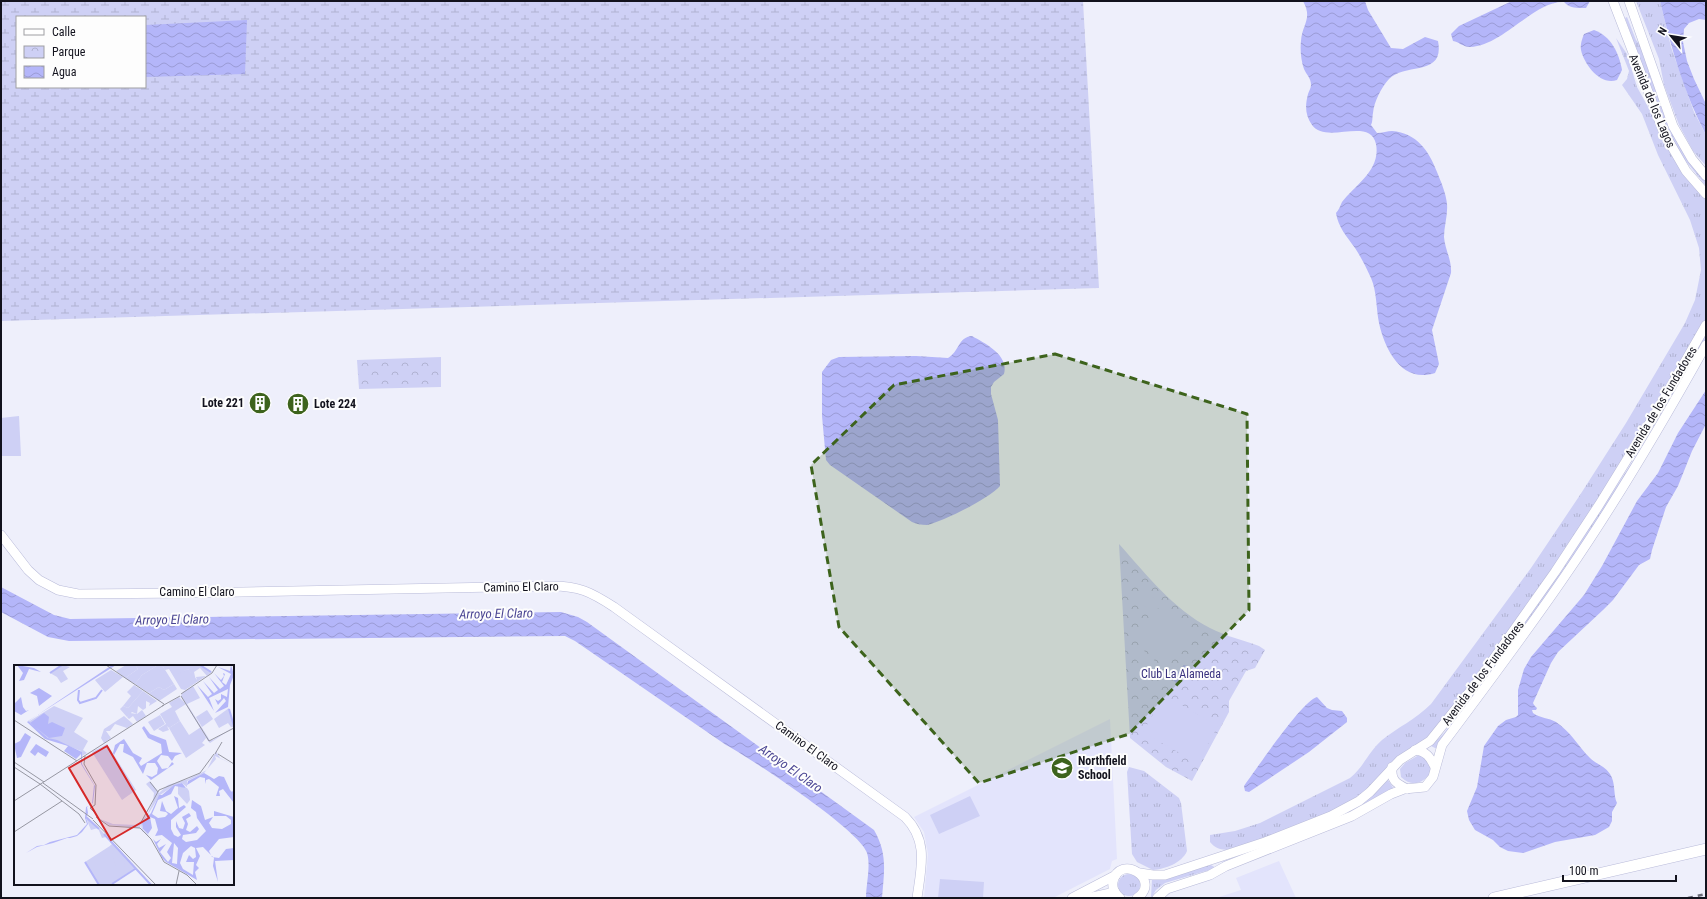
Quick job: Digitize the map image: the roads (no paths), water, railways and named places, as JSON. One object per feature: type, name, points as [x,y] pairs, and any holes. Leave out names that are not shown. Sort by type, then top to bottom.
[{"type":"main road","points":[[1494,898],[1706,849]]},
{"type":"street","name":"Avenida de los Lagos","points":[[1613,1],[1664,133],[1686,171],[1706,194]]},
{"type":"street","name":"Avenida de los Lagos","points":[[1628,1],[1673,126],[1692,158],[1706,176]]},
{"type":"street","name":"Avenida de los Fundadores","points":[[1116,875],[1120,871],[1129,868],[1140,873],[1165,875],[1310,825],[1331,816],[1359,800],[1375,787],[1392,767],[1406,755],[1430,741],[1453,714],[1512,634],[1555,572],[1599,505],[1655,414],[1706,325]]},
{"type":"street","name":"Avenida de los Fundadores","points":[[1156,898],[1167,889],[1210,875],[1226,866],[1345,819],[1391,794],[1407,789],[1425,786],[1433,777],[1442,745],[1522,638],[1604,517],[1677,398],[1706,345]]},
{"type":"street","name":"Camino El Claro","points":[[1,535],[28,570],[39,580],[58,590],[78,594],[552,586],[568,586],[587,591],[614,607],[905,817],[916,830],[922,848],[917,898]]},
{"type":"street","points":[[1415,750],[1427,754],[1431,758],[1435,767]]},
{"type":"street","points":[[1392,767],[1392,776],[1394,781],[1407,789]]},
{"type":"street","points":[[1140,873],[1145,884],[1142,896]]},
{"type":"street","points":[[1088,898],[1117,895],[1113,884],[1116,875]]},
{"type":"street","points":[[1072,898],[1116,875]]},
{"type":"water","points":[[1303,1],[1365,1],[1368,10],[1391,48],[1403,49],[1425,37],[1438,41],[1439,52],[1436,60],[1422,67],[1396,74],[1389,79],[1376,100],[1371,125],[1377,133],[1392,131],[1401,132],[1415,139],[1421,144],[1434,164],[1446,196],[1447,208],[1444,237],[1451,273],[1432,330],[1439,364],[1435,373],[1423,375],[1413,374],[1404,369],[1391,354],[1379,323],[1373,283],[1355,248],[1343,232],[1337,218],[1336,213],[1342,202],[1366,176],[1375,162],[1377,153],[1376,144],[1372,136],[1365,132],[1327,132],[1319,130],[1312,125],[1307,114],[1306,106],[1311,83],[1301,59],[1302,35],[1307,17],[1306,7]]},
{"type":"water","points":[[1512,1],[1590,1],[1586,8],[1571,7],[1564,2],[1553,3],[1530,15],[1507,32],[1482,45],[1468,47],[1453,41],[1451,34],[1459,26]]},
{"type":"water","points":[[1660,1],[1706,1],[1706,20],[1699,19],[1689,23],[1684,29],[1683,42],[1687,61],[1706,104],[1706,135],[1691,103],[1679,70]]},
{"type":"water","points":[[247,20],[245,74],[146,77],[146,25]]},
{"type":"water","points":[[1594,30],[1605,36],[1610,41],[1619,57],[1622,70],[1617,80],[1605,80],[1599,77],[1589,67],[1583,56],[1581,46],[1584,34]]},
{"type":"water","points":[[972,336],[995,351],[1000,356],[1005,367],[1004,374],[994,382],[991,387],[991,394],[998,420],[1000,486],[986,497],[965,509],[934,523],[921,525],[912,522],[830,465],[826,460],[822,416],[822,372],[831,360],[839,357],[916,356],[948,358],[964,339]]},
{"type":"water","points":[[1706,390],[1706,424],[1692,451],[1678,486],[1666,507],[1650,559],[1639,565],[1613,600],[1558,652],[1551,663],[1533,703],[1537,708],[1536,710],[1532,710],[1533,713],[1556,722],[1570,735],[1590,758],[1606,769],[1610,774],[1613,781],[1617,803],[1612,812],[1612,821],[1609,827],[1595,835],[1555,842],[1523,853],[1508,851],[1500,847],[1493,840],[1475,830],[1469,820],[1467,811],[1477,787],[1484,746],[1498,726],[1506,720],[1518,715],[1518,690],[1524,669],[1531,657],[1584,595],[1602,566],[1637,501],[1658,473],[1678,433]]},
{"type":"water","name":"Arroyo El Claro","points":[[1,587],[54,615],[70,619],[561,612],[578,617],[874,830],[881,847],[884,863],[882,898],[866,898],[868,869],[867,853],[860,843],[846,829],[780,779],[726,745],[575,641],[565,636],[69,641],[48,637],[1,612]]},
{"type":"water","points":[[1184,665],[1188,666],[1190,670],[1177,684],[1172,679]]},
{"type":"water","points":[[1317,697],[1327,708],[1342,711],[1347,718],[1347,722],[1309,752],[1249,792],[1245,791],[1244,786],[1280,736],[1301,710],[1310,701]]},
{"type":"railway","points":[[1688,898],[1706,894]]},
{"type":"place","name":"Lote 221","points":[[260,403]]},
{"type":"place","name":"Lote 224","points":[[298,404]]},
{"type":"place","name":"Northfield School","points":[[1062,768]]},
{"type":"park label","name":"Club La Alameda","points":[[1181,674]]}]
